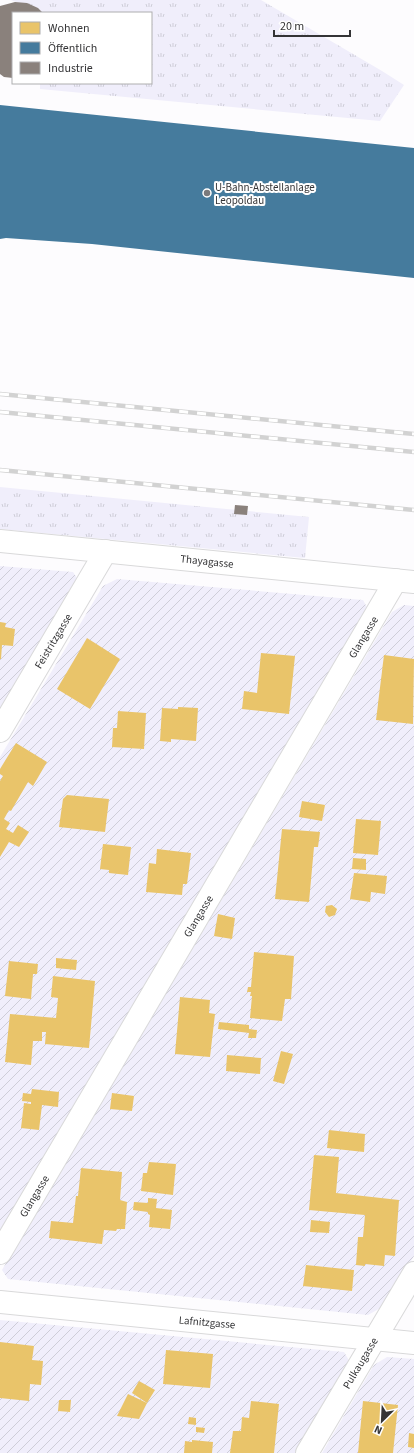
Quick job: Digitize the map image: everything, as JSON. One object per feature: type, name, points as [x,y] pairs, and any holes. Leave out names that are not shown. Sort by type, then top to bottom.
[{"type":"street","name":"Thayagasse","points":[[0,541],[405,581]]},
{"type":"street","name":"Feistritzgasse","points":[[0,731],[106,551]]},
{"type":"street","name":"Glangasse","points":[[0,1253],[405,581]]},
{"type":"street","name":"Pulkaugasse","points":[[307,1453],[414,1273]]},
{"type":"street","name":"Lafnitzgasse","points":[[0,1302],[376,1338],[414,1343]]},
{"type":"green space","points":[[11,0],[261,0],[404,85],[380,121],[40,89],[40,84],[152,84],[152,12],[42,12],[31,5]]},
{"type":"green space","points":[[0,487],[309,517],[305,558],[0,529]]},
{"type":"green space","points":[[0,566],[73,572],[79,581],[0,715]]},
{"type":"green space","points":[[117,579],[363,600],[369,611],[0,1232],[0,757],[103,586]]},
{"type":"green space","points":[[404,605],[414,606],[414,1256],[384,1306],[368,1315],[8,1279],[2,1270],[392,612]]},
{"type":"green space","points":[[0,1320],[344,1352],[350,1362],[296,1453],[0,1453]]},
{"type":"green space","points":[[387,1357],[414,1359],[414,1453],[322,1453],[374,1365]]},
{"type":"building: Wohnen","points":[[0,622],[6,623],[5,627],[15,629],[13,646],[2,645],[1,659],[0,659]]},
{"type":"building: Wohnen","points":[[87,638],[120,659],[90,709],[57,689]]},
{"type":"building: Wohnen","points":[[261,653],[295,656],[289,714],[242,709],[244,691],[257,693]]},
{"type":"building: Wohnen","points":[[384,655],[414,659],[413,724],[376,720]]},
{"type":"building: Wohnen","points":[[178,707],[198,708],[196,741],[171,739],[171,742],[160,741],[162,708],[178,709]]},
{"type":"building: Wohnen","points":[[118,711],[146,713],[144,749],[112,747],[113,728],[117,728]]},
{"type":"building: Wohnen","points":[[16,743],[47,762],[33,786],[28,782],[11,811],[9,810],[4,819],[10,823],[6,829],[13,833],[18,825],[29,832],[19,847],[9,842],[0,857],[0,781],[3,776],[0,774],[0,769]]},
{"type":"building: Wohnen","points":[[67,795],[109,799],[105,832],[59,827],[63,799]]},
{"type":"building: Wohnen","points":[[302,801],[325,805],[322,821],[299,817]]},
{"type":"building: Wohnen","points":[[356,819],[381,821],[378,855],[353,853]]},
{"type":"building: Wohnen","points":[[282,829],[320,832],[318,847],[314,847],[309,902],[275,899]]},
{"type":"building: Wohnen","points":[[103,844],[131,847],[128,875],[109,873],[109,870],[100,869]]},
{"type":"building: Wohnen","points":[[157,849],[191,853],[187,884],[183,884],[182,895],[146,892],[149,863],[156,864]]},
{"type":"building: Wohnen","points":[[353,858],[366,859],[366,870],[352,869]]},
{"type":"building: Wohnen","points":[[354,873],[387,876],[385,894],[371,892],[370,902],[350,899]]},
{"type":"building: Wohnen","points":[[332,905],[337,909],[335,915],[329,917],[325,912],[326,906]]},
{"type":"building: Wohnen","points":[[218,914],[235,918],[232,939],[214,936]]},
{"type":"building: Wohnen","points":[[254,952],[294,956],[291,999],[285,999],[282,1021],[250,1018],[252,996],[250,996],[251,992],[247,992],[248,987],[251,987]]},
{"type":"building: Wohnen","points":[[56,958],[77,960],[76,970],[56,968]]},
{"type":"building: Wohnen","points":[[9,961],[38,964],[37,974],[33,974],[31,999],[5,996]]},
{"type":"building: Wohnen","points":[[53,976],[95,981],[89,1048],[45,1044],[46,1032],[42,1032],[42,1041],[33,1041],[31,1065],[5,1062],[10,1014],[56,1018],[58,998],[51,997]]},
{"type":"building: Wohnen","points":[[180,997],[210,1000],[209,1013],[215,1014],[210,1057],[175,1054]]},
{"type":"building: Wohnen","points":[[219,1022],[249,1025],[249,1029],[257,1030],[256,1038],[248,1038],[249,1033],[218,1029]]},
{"type":"building: Wohnen","points":[[281,1051],[293,1054],[284,1084],[273,1081]]},
{"type":"building: Wohnen","points":[[227,1055],[261,1058],[260,1074],[226,1071]]},
{"type":"building: Wohnen","points":[[32,1089],[59,1092],[58,1107],[42,1105],[39,1130],[21,1128],[24,1103],[31,1104],[31,1102],[22,1101],[23,1093],[31,1094]]},
{"type":"building: Wohnen","points":[[112,1093],[134,1096],[132,1111],[110,1109]]},
{"type":"building: Wohnen","points":[[329,1130],[365,1134],[364,1152],[327,1148]]},
{"type":"building: Wohnen","points":[[314,1155],[339,1157],[336,1193],[399,1200],[395,1256],[385,1255],[384,1266],[365,1264],[365,1266],[356,1265],[358,1237],[363,1237],[365,1215],[309,1210]]},
{"type":"building: Wohnen","points":[[149,1162],[176,1164],[173,1195],[141,1191],[143,1173],[147,1173]]},
{"type":"building: Wohnen","points":[[81,1168],[122,1172],[120,1200],[127,1202],[125,1229],[117,1229],[116,1231],[104,1230],[102,1244],[49,1238],[51,1221],[73,1223]]},
{"type":"building: Wohnen","points":[[148,1198],[157,1199],[156,1208],[172,1210],[170,1229],[149,1227],[150,1215],[148,1212],[133,1210],[134,1202],[148,1203]]},
{"type":"building: Wohnen","points":[[311,1220],[330,1222],[329,1233],[310,1232]]},
{"type":"building: Wohnen","points":[[306,1265],[354,1270],[352,1291],[303,1286]]},
{"type":"building: Wohnen","points":[[0,1342],[34,1346],[32,1360],[43,1361],[41,1385],[30,1384],[29,1401],[0,1398]]},
{"type":"building: Wohnen","points":[[166,1350],[213,1354],[210,1388],[163,1384]]},
{"type":"building: Wohnen","points":[[139,1381],[155,1390],[147,1403],[132,1393]]},
{"type":"building: Wohnen","points":[[128,1394],[147,1403],[139,1419],[117,1416]]},
{"type":"building: Wohnen","points":[[59,1400],[71,1400],[70,1412],[58,1411]]},
{"type":"building: Wohnen","points":[[251,1401],[279,1404],[274,1453],[230,1453],[233,1431],[241,1431],[242,1417],[249,1418]]},
{"type":"building: Wohnen","points":[[363,1401],[398,1405],[393,1453],[358,1453]]},
{"type":"building: Wohnen","points":[[189,1417],[196,1418],[196,1425],[188,1424]]},
{"type":"building: Wohnen","points":[[196,1427],[205,1428],[204,1433],[196,1432]]},
{"type":"building: Wohnen","points":[[409,1433],[414,1434],[414,1448],[408,1447]]},
{"type":"building: Wohnen","points":[[192,1440],[213,1442],[212,1453],[184,1453],[185,1441],[192,1442]]},
{"type":"building: Öffentlich","name":"U-Bahn-Abstellanlage Leopoldau","points":[[0,105],[414,148],[414,278],[92,244],[6,238],[0,239]]},
{"type":"building: Industrie","points":[[15,2],[27,3],[38,8],[42,12],[12,12],[12,78],[4,77],[0,74],[0,6]]},
{"type":"building: Industrie","points":[[235,505],[248,506],[247,515],[234,514]]},
{"type":"railway","points":[[0,394],[414,434]]},
{"type":"railway","points":[[0,412],[414,452]]},
{"type":"railway","points":[[0,470],[414,510]]},
{"type":"place","name":"U-Bahn-Abstellanlage Leopoldau","points":[[207,193]]}]
